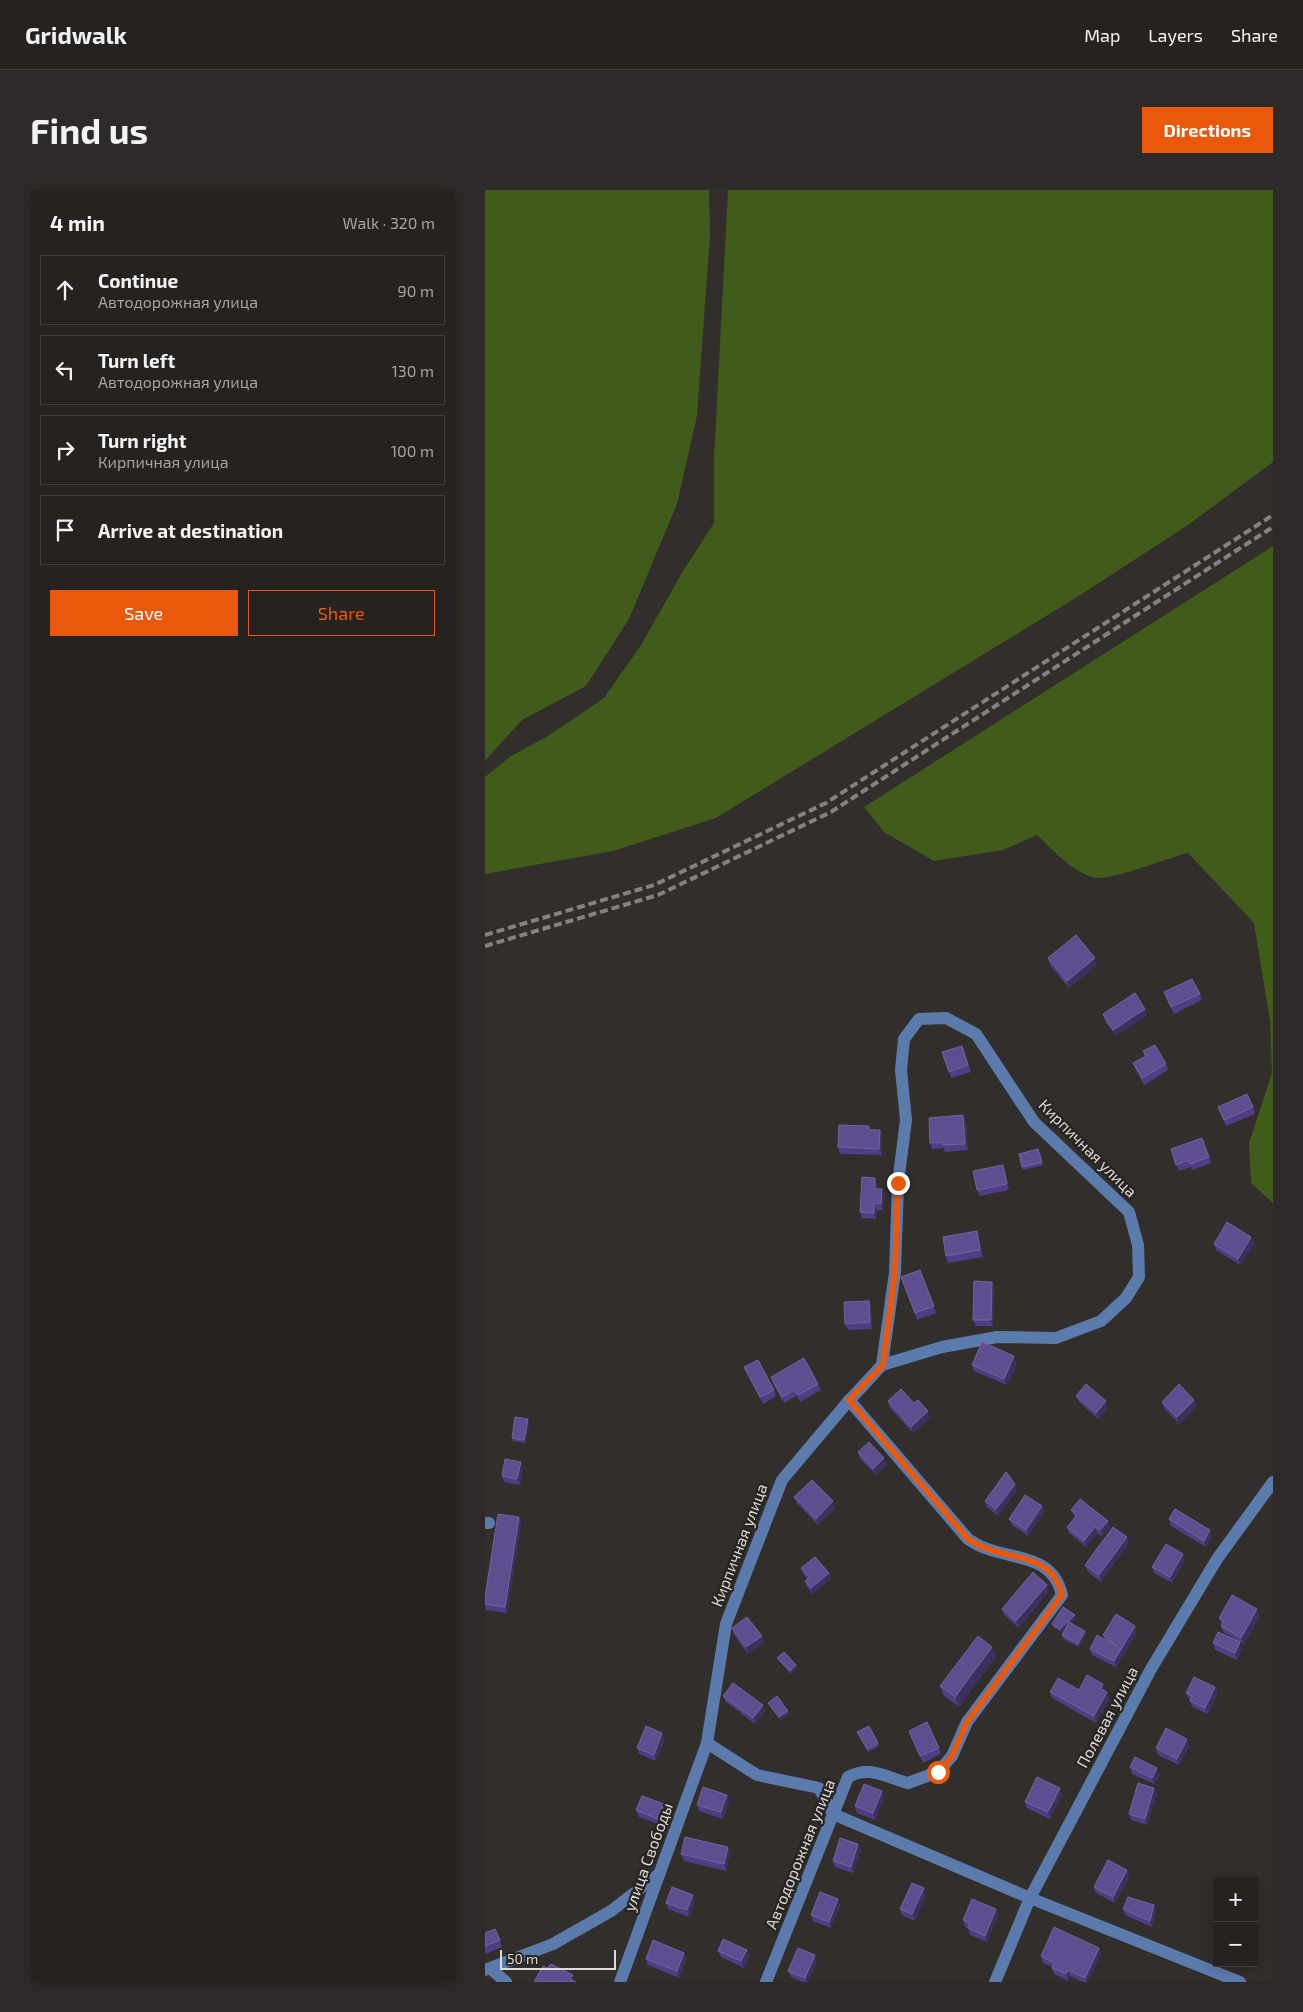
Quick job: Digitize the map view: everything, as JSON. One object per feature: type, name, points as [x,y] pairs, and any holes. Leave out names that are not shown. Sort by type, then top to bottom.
[{"type":"street","name":"Кирпичная улица","points":[[707,1743],[726,1624],[765,1520],[782,1480],[849,1400],[883,1365],[942,1347],[997,1337],[1056,1338],[1101,1321],[1126,1298],[1139,1277],[1138,1245],[1129,1212],[1034,1122],[976,1034],[947,1018],[919,1019],[904,1039],[901,1070],[906,1120],[898,1183],[895,1272],[883,1365]]},
{"type":"street","name":"Автодорожная улица","points":[[766,1982],[848,1777],[859,1771],[875,1772],[908,1784],[938,1772],[952,1756],[967,1722],[1062,1595],[1059,1583],[1042,1564],[985,1548],[968,1539],[849,1400]]},
{"type":"street","name":"Полевая улица","points":[[995,1982],[1030,1898],[1151,1669],[1217,1559],[1273,1482]]},
{"type":"street","points":[[707,1743],[757,1775],[819,1788],[833,1814],[1030,1898],[1240,1982]]},
{"type":"street","name":"улица Свободы","points":[[620,1982],[707,1743]]},
{"type":"street","points":[[488,1970],[553,1944],[611,1910],[659,1873]]},
{"type":"street","points":[[488,1970],[506,1982]]},
{"type":"green space","points":[[485,190],[709,190],[710,235],[697,416],[677,504],[629,619],[586,686],[522,720],[485,761]]},
{"type":"green space","points":[[728,190],[1273,190],[1273,462],[1188,525],[1082,594],[716,818],[613,851],[485,874],[485,777],[511,756],[548,736],[604,698],[641,645],[683,571],[714,523],[714,458]]},
{"type":"green space","points":[[1273,546],[1273,1203],[1251,1183],[1249,1143],[1272,1073],[1270,1021],[1254,923],[1188,853],[1124,873],[1100,878],[1084,874],[1076,869],[1037,835],[1003,850],[934,861],[884,832],[864,807]]},
{"type":"building","points":[[1076,935],[1095,958],[1067,981],[1048,958]]},
{"type":"building","points":[[1192,979],[1200,994],[1171,1007],[1164,992]]},
{"type":"building","points":[[1135,993],[1145,1009],[1113,1030],[1103,1014]]},
{"type":"building","points":[[1155,1045],[1166,1064],[1142,1078],[1133,1063],[1146,1056],[1143,1051]]},
{"type":"building","points":[[962,1046],[968,1065],[949,1072],[942,1052]]},
{"type":"building","points":[[1247,1094],[1253,1107],[1224,1120],[1218,1107]]},
{"type":"building","points":[[963,1115],[965,1144],[943,1145],[943,1142],[930,1143],[929,1118]]},
{"type":"building","points":[[839,1125],[869,1126],[869,1130],[880,1130],[879,1149],[838,1147]]},
{"type":"building","points":[[1202,1138],[1209,1157],[1190,1164],[1188,1160],[1176,1165],[1171,1149]]},
{"type":"building","points":[[1038,1149],[1042,1162],[1022,1167],[1019,1154]]},
{"type":"building","points":[[1003,1165],[1007,1184],[977,1190],[973,1171]]},
{"type":"building","points":[[862,1177],[875,1178],[875,1189],[882,1189],[881,1204],[874,1203],[874,1213],[860,1212]]},
{"type":"building","points":[[1227,1222],[1251,1237],[1238,1259],[1214,1244]]},
{"type":"building","points":[[977,1231],[980,1250],[946,1256],[943,1237]]},
{"type":"building","points":[[920,1270],[934,1306],[915,1313],[901,1277]]},
{"type":"building","points":[[974,1281],[992,1282],[991,1320],[973,1320]]},
{"type":"building","points":[[869,1301],[870,1322],[845,1324],[844,1302]]},
{"type":"building","points":[[982,1342],[1014,1356],[1004,1379],[972,1365]]},
{"type":"building","points":[[804,1358],[818,1384],[798,1395],[794,1390],[782,1397],[771,1377]]},
{"type":"building","points":[[758,1360],[774,1390],[760,1397],[744,1367]]},
{"type":"building","points":[[1086,1384],[1106,1401],[1096,1413],[1076,1396]]},
{"type":"building","points":[[1179,1384],[1194,1400],[1177,1417],[1162,1402]]},
{"type":"building","points":[[901,1389],[914,1403],[918,1400],[928,1411],[911,1427],[888,1401]]},
{"type":"building","points":[[515,1417],[528,1419],[524,1440],[512,1438]]},
{"type":"building","points":[[869,1442],[884,1458],[873,1469],[858,1452]]},
{"type":"building","points":[[505,1459],[521,1462],[517,1479],[502,1476]]},
{"type":"building","points":[[1006,1472],[1015,1484],[996,1509],[985,1501]]},
{"type":"building","points":[[812,1480],[833,1501],[816,1519],[794,1497]]},
{"type":"building","points":[[1025,1495],[1042,1506],[1026,1530],[1009,1519]]},
{"type":"building","points":[[1080,1499],[1108,1521],[1100,1530],[1095,1527],[1084,1541],[1067,1527],[1077,1515],[1071,1510]]},
{"type":"building","points":[[1175,1509],[1210,1530],[1204,1541],[1169,1519]]},
{"type":"building","points":[[498,1514],[519,1517],[505,1607],[485,1604]]},
{"type":"building","points":[[1113,1527],[1127,1537],[1099,1575],[1085,1565]]},
{"type":"building","points":[[1166,1544],[1183,1554],[1170,1577],[1152,1567]]},
{"type":"building","points":[[815,1557],[829,1573],[811,1588],[805,1581],[809,1577],[801,1568]]},
{"type":"building","points":[[1033,1572],[1047,1585],[1016,1621],[1002,1609]]},
{"type":"building","points":[[1232,1595],[1257,1609],[1241,1638],[1221,1626],[1224,1621],[1219,1618]]},
{"type":"building","points":[[1063,1607],[1075,1615],[1060,1629],[1052,1624]]},
{"type":"building","points":[[1116,1614],[1135,1626],[1114,1661],[1090,1649],[1097,1635],[1117,1646],[1103,1635]]},
{"type":"building","points":[[747,1617],[762,1636],[746,1647],[732,1628]]},
{"type":"building","points":[[1069,1622],[1085,1631],[1078,1644],[1062,1635]]},
{"type":"building","points":[[1218,1632],[1240,1642],[1235,1653],[1213,1643]]},
{"type":"building","points":[[978,1636],[992,1647],[955,1697],[940,1686]]},
{"type":"building","points":[[784,1652],[796,1665],[790,1671],[777,1658]]},
{"type":"building","points":[[1087,1675],[1103,1684],[1100,1689],[1107,1692],[1094,1716],[1050,1692],[1058,1678],[1079,1690]]},
{"type":"building","points":[[1194,1677],[1215,1687],[1205,1708],[1190,1701],[1192,1696],[1186,1693]]},
{"type":"building","points":[[733,1683],[763,1705],[753,1718],[723,1696]]},
{"type":"building","points":[[777,1696],[788,1711],[779,1717],[768,1703]]},
{"type":"building","points":[[927,1722],[939,1748],[920,1756],[909,1731]]},
{"type":"building","points":[[646,1726],[662,1733],[654,1755],[637,1748]]},
{"type":"building","points":[[869,1726],[878,1743],[867,1749],[857,1732]]},
{"type":"building","points":[[1166,1728],[1187,1739],[1177,1759],[1156,1748]]},
{"type":"building","points":[[1135,1757],[1157,1768],[1152,1778],[1130,1767]]},
{"type":"building","points":[[1037,1777],[1060,1788],[1048,1812],[1025,1802]]},
{"type":"building","points":[[1138,1783],[1154,1788],[1145,1819],[1129,1814]]},
{"type":"building","points":[[864,1784],[882,1791],[873,1813],[855,1806]]},
{"type":"building","points":[[703,1787],[727,1795],[721,1812],[697,1805]]},
{"type":"building","points":[[642,1796],[664,1804],[658,1819],[636,1810]]},
{"type":"building","points":[[685,1837],[728,1847],[724,1864],[681,1854]]},
{"type":"building","points":[[840,1838],[858,1844],[851,1867],[833,1861]]},
{"type":"building","points":[[1108,1860],[1127,1870],[1113,1897],[1094,1887]]},
{"type":"building","points":[[912,1883],[924,1888],[912,1914],[900,1909]]},
{"type":"building","points":[[672,1887],[693,1895],[687,1910],[666,1903]]},
{"type":"building","points":[[820,1892],[838,1899],[829,1922],[811,1915]]},
{"type":"building","points":[[1128,1897],[1154,1905],[1150,1921],[1123,1909]]},
{"type":"building","points":[[972,1899],[996,1909],[985,1936],[968,1928],[970,1923],[963,1920]]},
{"type":"building","points":[[1054,1927],[1099,1948],[1085,1978],[1068,1970],[1066,1974],[1052,1968],[1054,1963],[1041,1956]]},
{"type":"building","points":[[495,1929],[500,1940],[485,1946],[485,1933]]},
{"type":"building","points":[[723,1939],[747,1950],[741,1961],[718,1951]]},
{"type":"building","points":[[653,1940],[684,1953],[677,1971],[646,1959]]},
{"type":"building","points":[[798,1948],[815,1955],[805,1978],[788,1971]]},
{"type":"building","points":[[551,1964],[573,1975],[570,1979],[576,1982],[534,1982],[543,1966],[547,1968]]},
{"type":"railway","points":[[485,935],[654,885],[826,803],[1273,515]]},
{"type":"railway","points":[[485,946],[658,895],[831,812],[1273,527]]},
{"type":"route","points":[[898,1183],[895,1272],[883,1365],[849,1400],[968,1539],[985,1548],[1042,1564],[1059,1583],[1062,1595],[1043,1622],[1015,1655],[967,1722],[952,1756],[938,1772]]}]
